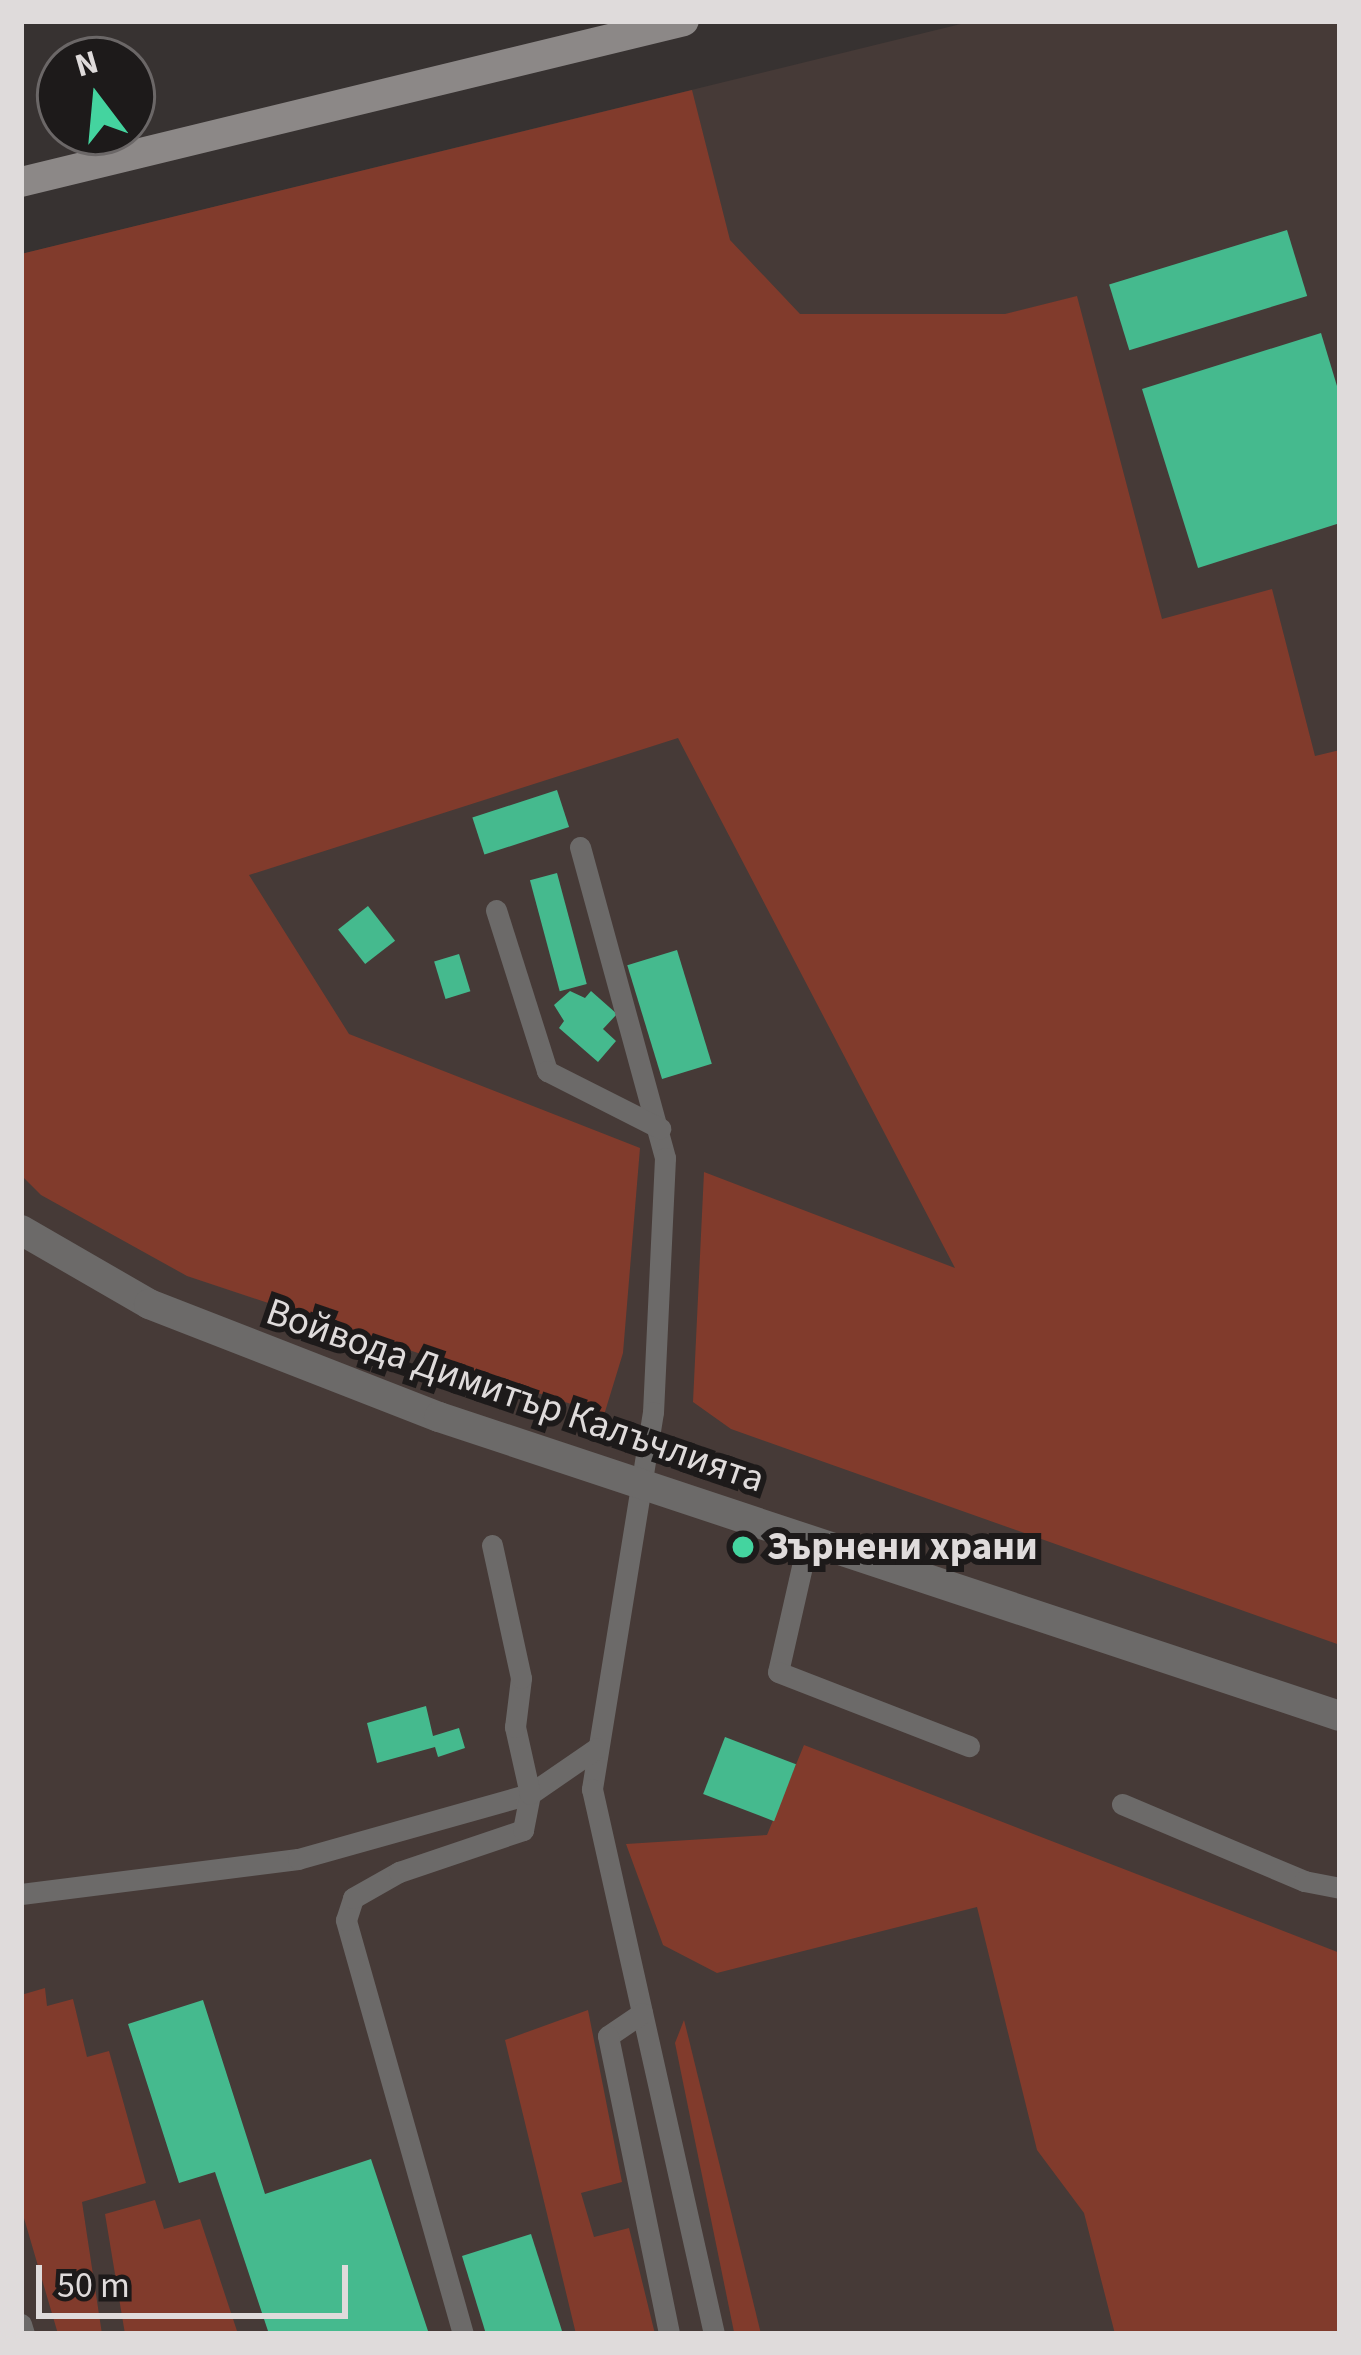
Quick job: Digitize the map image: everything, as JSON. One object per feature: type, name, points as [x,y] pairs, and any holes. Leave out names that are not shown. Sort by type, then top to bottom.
[{"type":"main road","points":[[21,182],[684,21]]},
{"type":"street","name":"Войвода Димитър Калъчлията","points":[[21,1230],[148,1304],[439,1417],[1340,1716]]},
{"type":"lane","points":[[580,847],[660,1128],[665,1189],[643,1485],[597,1748],[596,1832],[714,2334]]},
{"type":"lane","points":[[496,910],[547,1071],[660,1128]]},
{"type":"lane","points":[[808,1540],[778,1672],[969,1746]]},
{"type":"lane","points":[[463,2334],[346,1920],[353,1898],[398,1872],[523,1830],[530,1794],[515,1726],[521,1678],[493,1545]]},
{"type":"lane","points":[[21,1894],[298,1859],[530,1794],[597,1748]]},
{"type":"lane","points":[[1122,1804],[1304,1881],[1340,1888]]},
{"type":"lane","points":[[642,2013],[608,2036],[669,2334]]},
{"type":"lane","points":[[21,2324],[24,2334]]},
{"type":"shaded area","points":[[973,21],[1340,21],[1340,2334],[21,2334],[21,254]]},
{"type":"shaded area","points":[[692,90],[730,240],[800,314],[1005,314],[1077,296],[1162,619],[1272,589],[1315,756],[1340,750],[1340,1645],[731,1429],[693,1402],[704,1172],[955,1268],[678,738],[249,875],[349,1034],[640,1148],[623,1353],[604,1415],[187,1276],[41,1195],[21,1175],[21,254]]},
{"type":"shaded area","points":[[804,1745],[1340,1953],[1340,2334],[1115,2334],[1084,2213],[1037,2150],[977,1907],[717,1973],[663,1945],[626,1844],[767,1835]]},
{"type":"shaded area","points":[[45,1988],[47,2006],[73,1999],[87,2057],[109,2051],[146,2183],[82,2202],[102,2334],[58,2334],[21,2208],[21,1995]]},
{"type":"shaded area","points":[[588,2010],[622,2182],[581,2193],[594,2237],[629,2228],[655,2334],[576,2334],[505,2040]]},
{"type":"shaded area","points":[[684,2020],[761,2334],[734,2332],[675,2043]]},
{"type":"shaded area","points":[[155,2200],[164,2229],[200,2219],[238,2334],[125,2334],[105,2214]]},
{"type":"building","points":[[1287,230],[1307,296],[1129,350],[1109,284]]},
{"type":"building","points":[[1321,333],[1340,396],[1340,523],[1198,568],[1142,389]]},
{"type":"building","points":[[557,790],[569,827],[484,855],[472,818]]},
{"type":"building","points":[[557,873],[587,984],[560,991],[530,880]]},
{"type":"building","points":[[368,906],[395,941],[365,964],[338,929]]},
{"type":"building","points":[[677,950],[712,1064],[662,1079],[627,965]]},
{"type":"building","points":[[459,954],[470,991],[446,999],[434,962]]},
{"type":"building","points":[[570,991],[585,998],[591,991],[617,1014],[603,1029],[616,1041],[598,1062],[559,1028],[564,1021],[554,1005]]},
{"type":"building","points":[[426,1706],[433,1736],[459,1728],[465,1748],[438,1757],[435,1747],[377,1763],[367,1723]]},
{"type":"building","points":[[725,1737],[796,1764],[774,1821],[703,1794]]},
{"type":"building","points":[[203,2000],[265,2194],[371,2159],[429,2334],[269,2334],[215,2172],[179,2183],[128,2024]]},
{"type":"building","points":[[531,2234],[563,2334],[486,2334],[462,2256]]},
{"type":"place","name":"Зърнени храни","points":[[743,1547]]}]
